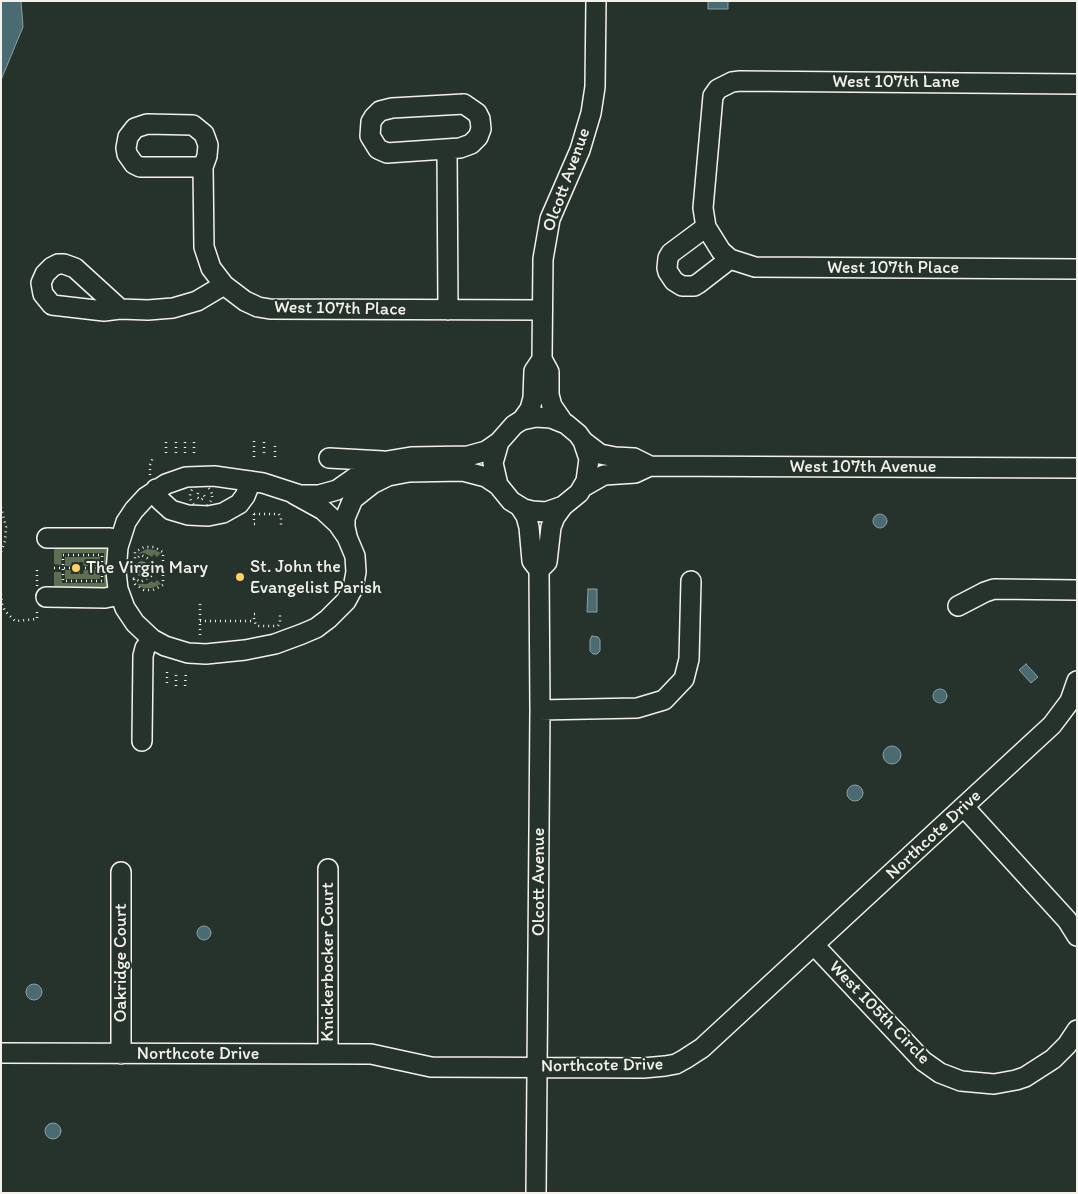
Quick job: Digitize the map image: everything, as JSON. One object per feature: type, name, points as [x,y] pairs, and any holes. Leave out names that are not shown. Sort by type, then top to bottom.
[{"type":"street","name":"Olcott Avenue","points":[[563,422],[552,406],[549,395],[549,372],[542,360],[543,259],[550,219],[588,127],[593,100],[595,72],[596,1]]},
{"type":"street","name":"West 107th Lane","points":[[706,227],[703,208],[711,106],[713,96],[718,89],[732,82],[1077,84]]},
{"type":"street","points":[[464,104],[471,107],[480,119],[481,129],[478,137],[471,144],[460,148],[447,149],[386,153],[378,149],[370,136],[371,122],[380,111],[392,108],[464,104]]},
{"type":"street","points":[[447,149],[448,310]]},
{"type":"street","points":[[120,309],[148,310],[173,308],[197,301],[224,285],[211,268],[204,248],[203,168]]},
{"type":"street","name":"West 107th Place","points":[[706,227],[716,246],[730,258],[755,267],[1077,269]]},
{"type":"street","points":[[706,227],[671,253],[668,258],[667,268],[674,280],[682,286],[694,286],[730,258]]},
{"type":"street","name":"West 107th Place","points":[[224,285],[245,302],[270,309],[542,310]]},
{"type":"street","name":"Olcott Avenue","points":[[522,420],[530,409],[533,398],[534,371],[542,360]]},
{"type":"street","points":[[153,484],[146,497],[126,522],[116,554],[116,572],[125,589],[125,608],[135,623],[152,639],[165,646],[182,652],[213,653],[268,646],[288,640],[322,624],[338,610],[351,593],[356,577],[355,556],[344,523],[346,512],[350,502],[363,489],[382,479],[409,472],[458,471],[486,476],[520,507],[539,512],[552,510],[563,506],[574,498],[583,487],[589,466],[583,441],[573,429],[563,422],[544,417],[522,420],[508,430],[499,442],[494,455],[493,463],[498,485]]},
{"type":"street","name":"West 107th Avenue","points":[[583,441],[600,454],[615,458],[634,458],[650,466]]},
{"type":"street","points":[[153,484],[192,476],[227,476],[251,480],[294,494],[312,496],[331,492],[342,487],[368,469],[386,462],[411,457],[468,456],[486,451],[499,442]]},
{"type":"street","points":[[329,458],[386,462]]},
{"type":"street","name":"West 107th Avenue","points":[[583,487],[604,475],[635,473],[650,466],[1077,468]]},
{"type":"street","points":[[153,484],[164,504],[176,512],[194,516],[208,516],[223,513],[239,504],[246,496],[251,480]]},
{"type":"street","points":[[294,494],[328,514],[341,528],[350,542]]},
{"type":"street","name":"Olcott Avenue","points":[[539,570],[547,562],[551,527],[563,506]]},
{"type":"street","name":"Olcott Avenue","points":[[520,507],[526,516],[529,527],[532,560],[539,570],[540,710],[536,1193]]},
{"type":"street","points":[[47,538],[110,538],[120,540]]},
{"type":"street","points":[[540,710],[637,708],[664,700],[684,680],[689,659],[691,582]]},
{"type":"street","points":[[40,597],[105,598],[125,589]]},
{"type":"street","points":[[958,606],[994,589],[1077,590]]},
{"type":"street","points":[[142,741],[142,672],[144,652],[152,639]]},
{"type":"street","name":"Northcote Drive","points":[[1,1053],[380,1055],[431,1067],[643,1068],[676,1064],[702,1048],[1059,718],[1070,701],[1077,681]]},
{"type":"street","points":[[964,807],[1067,920],[1077,936]]},
{"type":"street","name":"Knickerbocker Court","points":[[328,869],[328,1054]]},
{"type":"street","name":"Oakridge Court","points":[[121,872],[121,1054]]},
{"type":"street","name":"West 105th Circle","points":[[814,945],[917,1055],[931,1067],[950,1078],[983,1084],[1005,1083],[1016,1080],[1034,1072],[1053,1059],[1067,1045],[1077,1030]]},
{"type":"path","points":[[254,441],[254,458]]},
{"type":"path","points":[[166,442],[166,457]]},
{"type":"path","points":[[176,442],[176,457]]},
{"type":"path","points":[[185,442],[185,457]]},
{"type":"path","points":[[194,442],[194,457]]},
{"type":"path","points":[[264,442],[264,458]]},
{"type":"path","points":[[275,442],[275,458]]},
{"type":"path","points":[[153,457],[150,465],[153,484]]},
{"type":"path","points":[[201,485],[210,489],[212,496],[207,505],[201,507],[191,502],[189,496],[192,489],[201,485]]},
{"type":"path","points":[[1,507],[6,527],[5,541],[1,552]]},
{"type":"path","points":[[254,514],[279,514],[281,518],[281,524],[279,524]]},
{"type":"path","points":[[135,579],[134,583],[144,590],[154,590],[163,585],[163,552],[157,548],[141,548],[136,552],[136,559]]},
{"type":"path","points":[[63,555],[102,555],[102,568],[102,581],[63,581],[63,555]]},
{"type":"path","points":[[125,589],[129,577],[144,580],[151,576],[154,569],[150,561],[140,555],[136,559],[129,560]]},
{"type":"path","points":[[1,594],[5,611],[11,619],[17,622],[37,619],[40,597],[37,567]]},
{"type":"path","points":[[54,568],[73,568],[73,572],[80,572],[80,568],[111,568]]},
{"type":"path","points":[[154,569],[166,569]]},
{"type":"path","points":[[200,604],[200,641]]},
{"type":"path","points":[[255,614],[254,621],[257,626],[278,626],[280,623],[279,614]]},
{"type":"path","points":[[200,621],[254,621]]},
{"type":"path","points":[[167,672],[167,686]]},
{"type":"path","points":[[176,672],[176,686]]},
{"type":"path","points":[[185,686],[186,672]]},
{"type":"green space","points":[[56,547],[109,547],[111,564],[104,564],[104,553],[62,553],[61,565],[54,564],[54,550]]},
{"type":"green space","points":[[147,549],[161,553],[157,557],[154,554],[152,557],[144,553],[137,554]]},
{"type":"green space","points":[[65,557],[100,557],[100,565],[84,566],[83,562],[72,562],[71,566],[65,566]]},
{"type":"green space","points":[[65,570],[71,570],[71,574],[83,574],[84,570],[96,570],[100,572],[100,579],[65,579]]},
{"type":"green space","points":[[54,572],[61,572],[62,583],[104,583],[104,572],[111,572],[109,589],[56,588],[54,586]]},
{"type":"green space","points":[[157,580],[161,584],[152,588],[143,588],[137,584],[147,584],[152,581],[154,583]]},
{"type":"water","points":[[1,1],[21,1],[23,27],[1,80]]},
{"type":"water","points":[[708,1],[728,1],[728,9],[708,9]]},
{"type":"water","points":[[880,514],[885,516],[887,521],[885,526],[880,528],[875,526],[873,521],[875,516]]},
{"type":"water","points":[[139,562],[145,562],[149,569],[145,576],[139,576],[135,572],[135,566]]},
{"type":"water","points":[[588,589],[597,589],[597,612],[587,612]]},
{"type":"water","points":[[592,636],[598,637],[600,640],[600,651],[597,654],[593,654],[590,651]]},
{"type":"water","points":[[1026,664],[1038,677],[1031,683],[1019,670]]},
{"type":"water","points":[[940,689],[945,691],[947,696],[945,701],[940,703],[935,701],[933,696],[935,691]]},
{"type":"water","points":[[892,746],[898,749],[901,755],[898,761],[892,764],[886,761],[883,755],[886,749]]},
{"type":"water","points":[[855,785],[863,793],[855,801],[847,793]]},
{"type":"water","points":[[204,926],[209,928],[211,933],[209,938],[204,940],[199,938],[197,933],[199,928]]},
{"type":"water","points":[[34,984],[42,992],[34,1000],[26,992]]},
{"type":"water","points":[[53,1123],[61,1131],[53,1139],[45,1131]]},
{"type":"place","name":"The Virgin Mary","points":[[76,568]]},
{"type":"place","name":"St. John the Evangelist Parish","points":[[240,577]]}]
